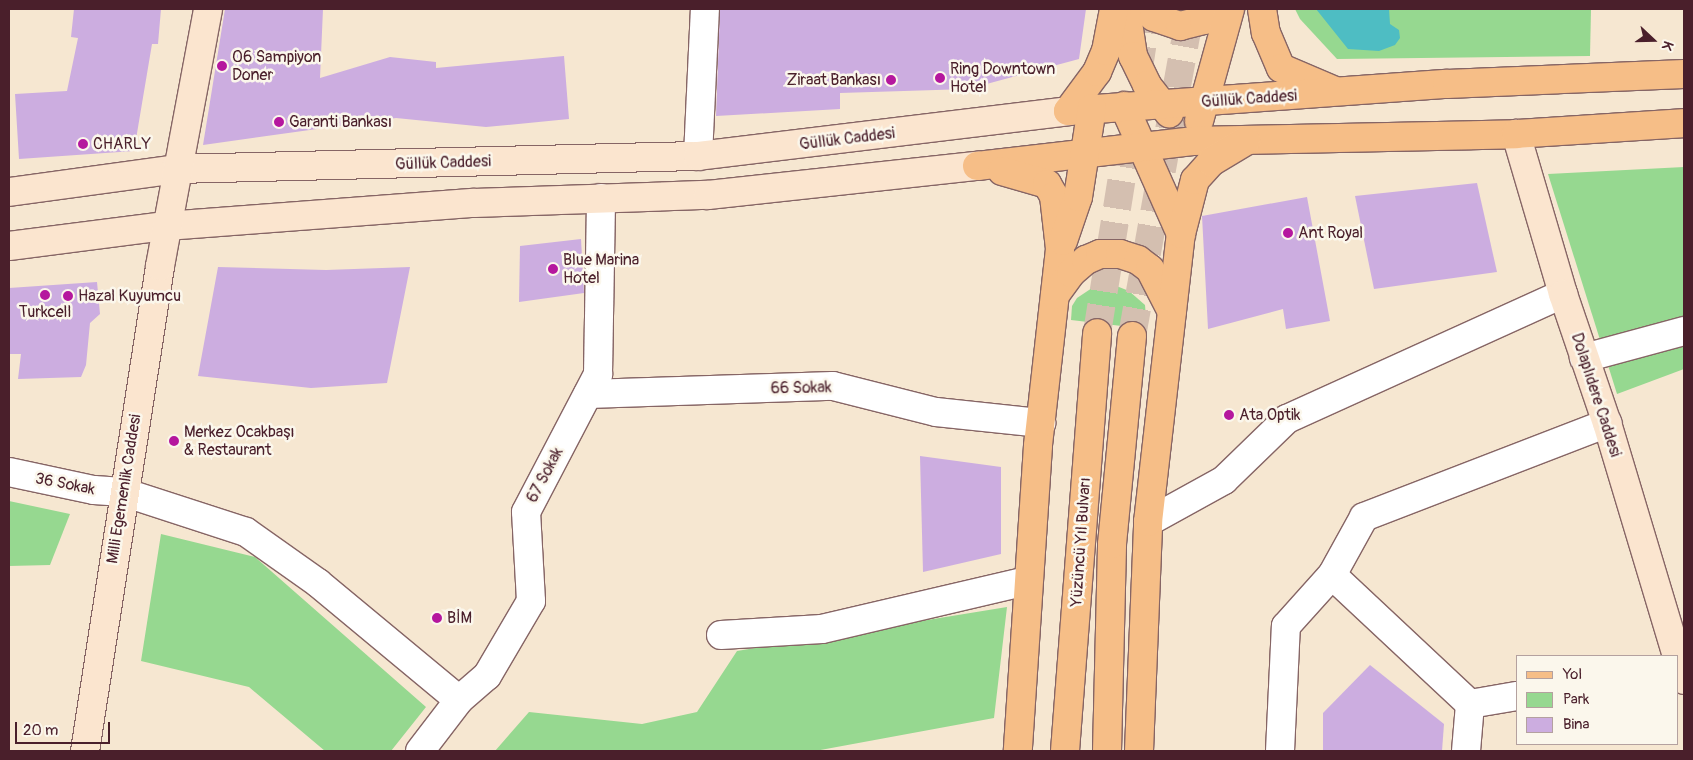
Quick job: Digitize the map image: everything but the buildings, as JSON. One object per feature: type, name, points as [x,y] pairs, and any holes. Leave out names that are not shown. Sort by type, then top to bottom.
[{"type":"main road","name":"Milli Egemenlik Caddesi","points":[[85,751],[123,492],[166,226],[208,9]]},
{"type":"main road","points":[[1060,249],[1078,197],[1084,154],[1080,109],[1106,51],[1114,9]]},
{"type":"main road","points":[[1126,9],[1133,56],[1160,103],[1193,141]]},
{"type":"main road","points":[[1144,9],[1154,17],[1180,26],[1204,20],[1215,9]]},
{"type":"main road","points":[[1193,141],[1201,103],[1230,9]]},
{"type":"main road","points":[[1262,9],[1266,33],[1281,68],[1304,81],[1341,93]]},
{"type":"main road","name":"Güllük Caddesi","points":[[9,192],[176,170],[698,156],[1080,109],[1160,103],[1201,103],[1447,84],[1684,74]]},
{"type":"main road","points":[[1124,106],[1139,146],[1181,234]]},
{"type":"main road","points":[[9,246],[166,226],[474,203],[708,195],[1193,141],[1516,134],[1684,123]]},
{"type":"main road","name":"Dolaplıdere Caddesi","points":[[1516,134],[1563,294],[1607,423],[1677,655]]},
{"type":"main road","points":[[1139,751],[1148,522],[1181,234],[1195,180],[1212,162],[1247,140]]},
{"type":"main road","points":[[978,166],[1032,177],[1047,184],[1054,196],[1060,249],[1040,423],[1018,751]]},
{"type":"main road","points":[[1055,295],[1071,272],[1086,260],[1100,254],[1120,254],[1138,260],[1150,269],[1172,313]]},
{"type":"main road","name":"Yüzüncü Yıl Bulvarı","points":[[1065,751],[1097,333]]},
{"type":"main road","name":"Yüzüncü Yıl Bulvarı","points":[[1107,751],[1112,544],[1132,336]]},
{"type":"street","points":[[698,156],[704,9]]},
{"type":"street","name":"67 Sokak","points":[[420,751],[459,700],[487,676],[530,602],[526,512],[598,374],[601,198]]},
{"type":"street","points":[[1148,522],[1224,480],[1287,419],[1563,294]]},
{"type":"street","points":[[1584,358],[1684,331]]},
{"type":"street","name":"66 Sokak","points":[[588,394],[833,386],[936,412],[1040,423]]},
{"type":"street","points":[[1280,751],[1286,626],[1332,575],[1364,517],[1607,423]]},
{"type":"street","name":"36 Sokak","points":[[9,472],[94,490],[123,492],[246,532],[318,583],[459,700]]},
{"type":"street","points":[[1332,575],[1470,704]]},
{"type":"street","points":[[721,635],[822,629],[1028,581]]},
{"type":"street","points":[[1470,704],[1516,696]]},
{"type":"street","points":[[1466,751],[1470,704]]},
{"type":"green space","points":[[1295,9],[1591,9],[1590,56],[1337,59],[1300,19]]},
{"type":"green space","points":[[1684,167],[1684,369],[1617,394],[1548,174]]},
{"type":"green space","points":[[1114,285],[1129,291],[1145,305],[1147,329],[1071,320],[1072,306],[1077,298],[1092,288]]},
{"type":"green space","points":[[9,501],[70,514],[50,565],[9,566]]},
{"type":"green space","points":[[161,534],[255,557],[426,707],[391,751],[325,751],[249,687],[141,661]]},
{"type":"green space","points":[[1007,607],[994,718],[815,751],[495,751],[529,712],[642,724],[697,712],[737,651]]},
{"type":"water","points":[[1316,9],[1389,9],[1390,24],[1399,30],[1400,38],[1395,45],[1379,51],[1348,49]]},
{"type":"tunnel","points":[[1138,74],[1148,9]]},
{"type":"tunnel","points":[[1132,336],[1191,9]]},
{"type":"tunnel","points":[[1097,333],[1130,126]]},
{"type":"place","name":"06 Sampiyon Doner","points":[[222,66]]},
{"type":"place","name":"Ring Downtown Hotel","points":[[940,78]]},
{"type":"place","name":"Ziraat Bankası","points":[[891,80]]},
{"type":"place","name":"Garanti Bankası","points":[[279,122]]},
{"type":"place","name":"CHARLY","points":[[83,144]]},
{"type":"place","name":"Ant Royal","points":[[1288,233]]},
{"type":"place","name":"Blue Marina Hotel","points":[[553,269]]},
{"type":"place","name":"Turkcell","points":[[45,295]]},
{"type":"place","name":"Hazal Kuyumcu","points":[[68,296]]},
{"type":"place","name":"Ata Optik","points":[[1229,415]]},
{"type":"place","name":"Merkez Ocakbaşı & Restaurant","points":[[174,441]]},
{"type":"place","name":"BİM","points":[[437,618]]}]
